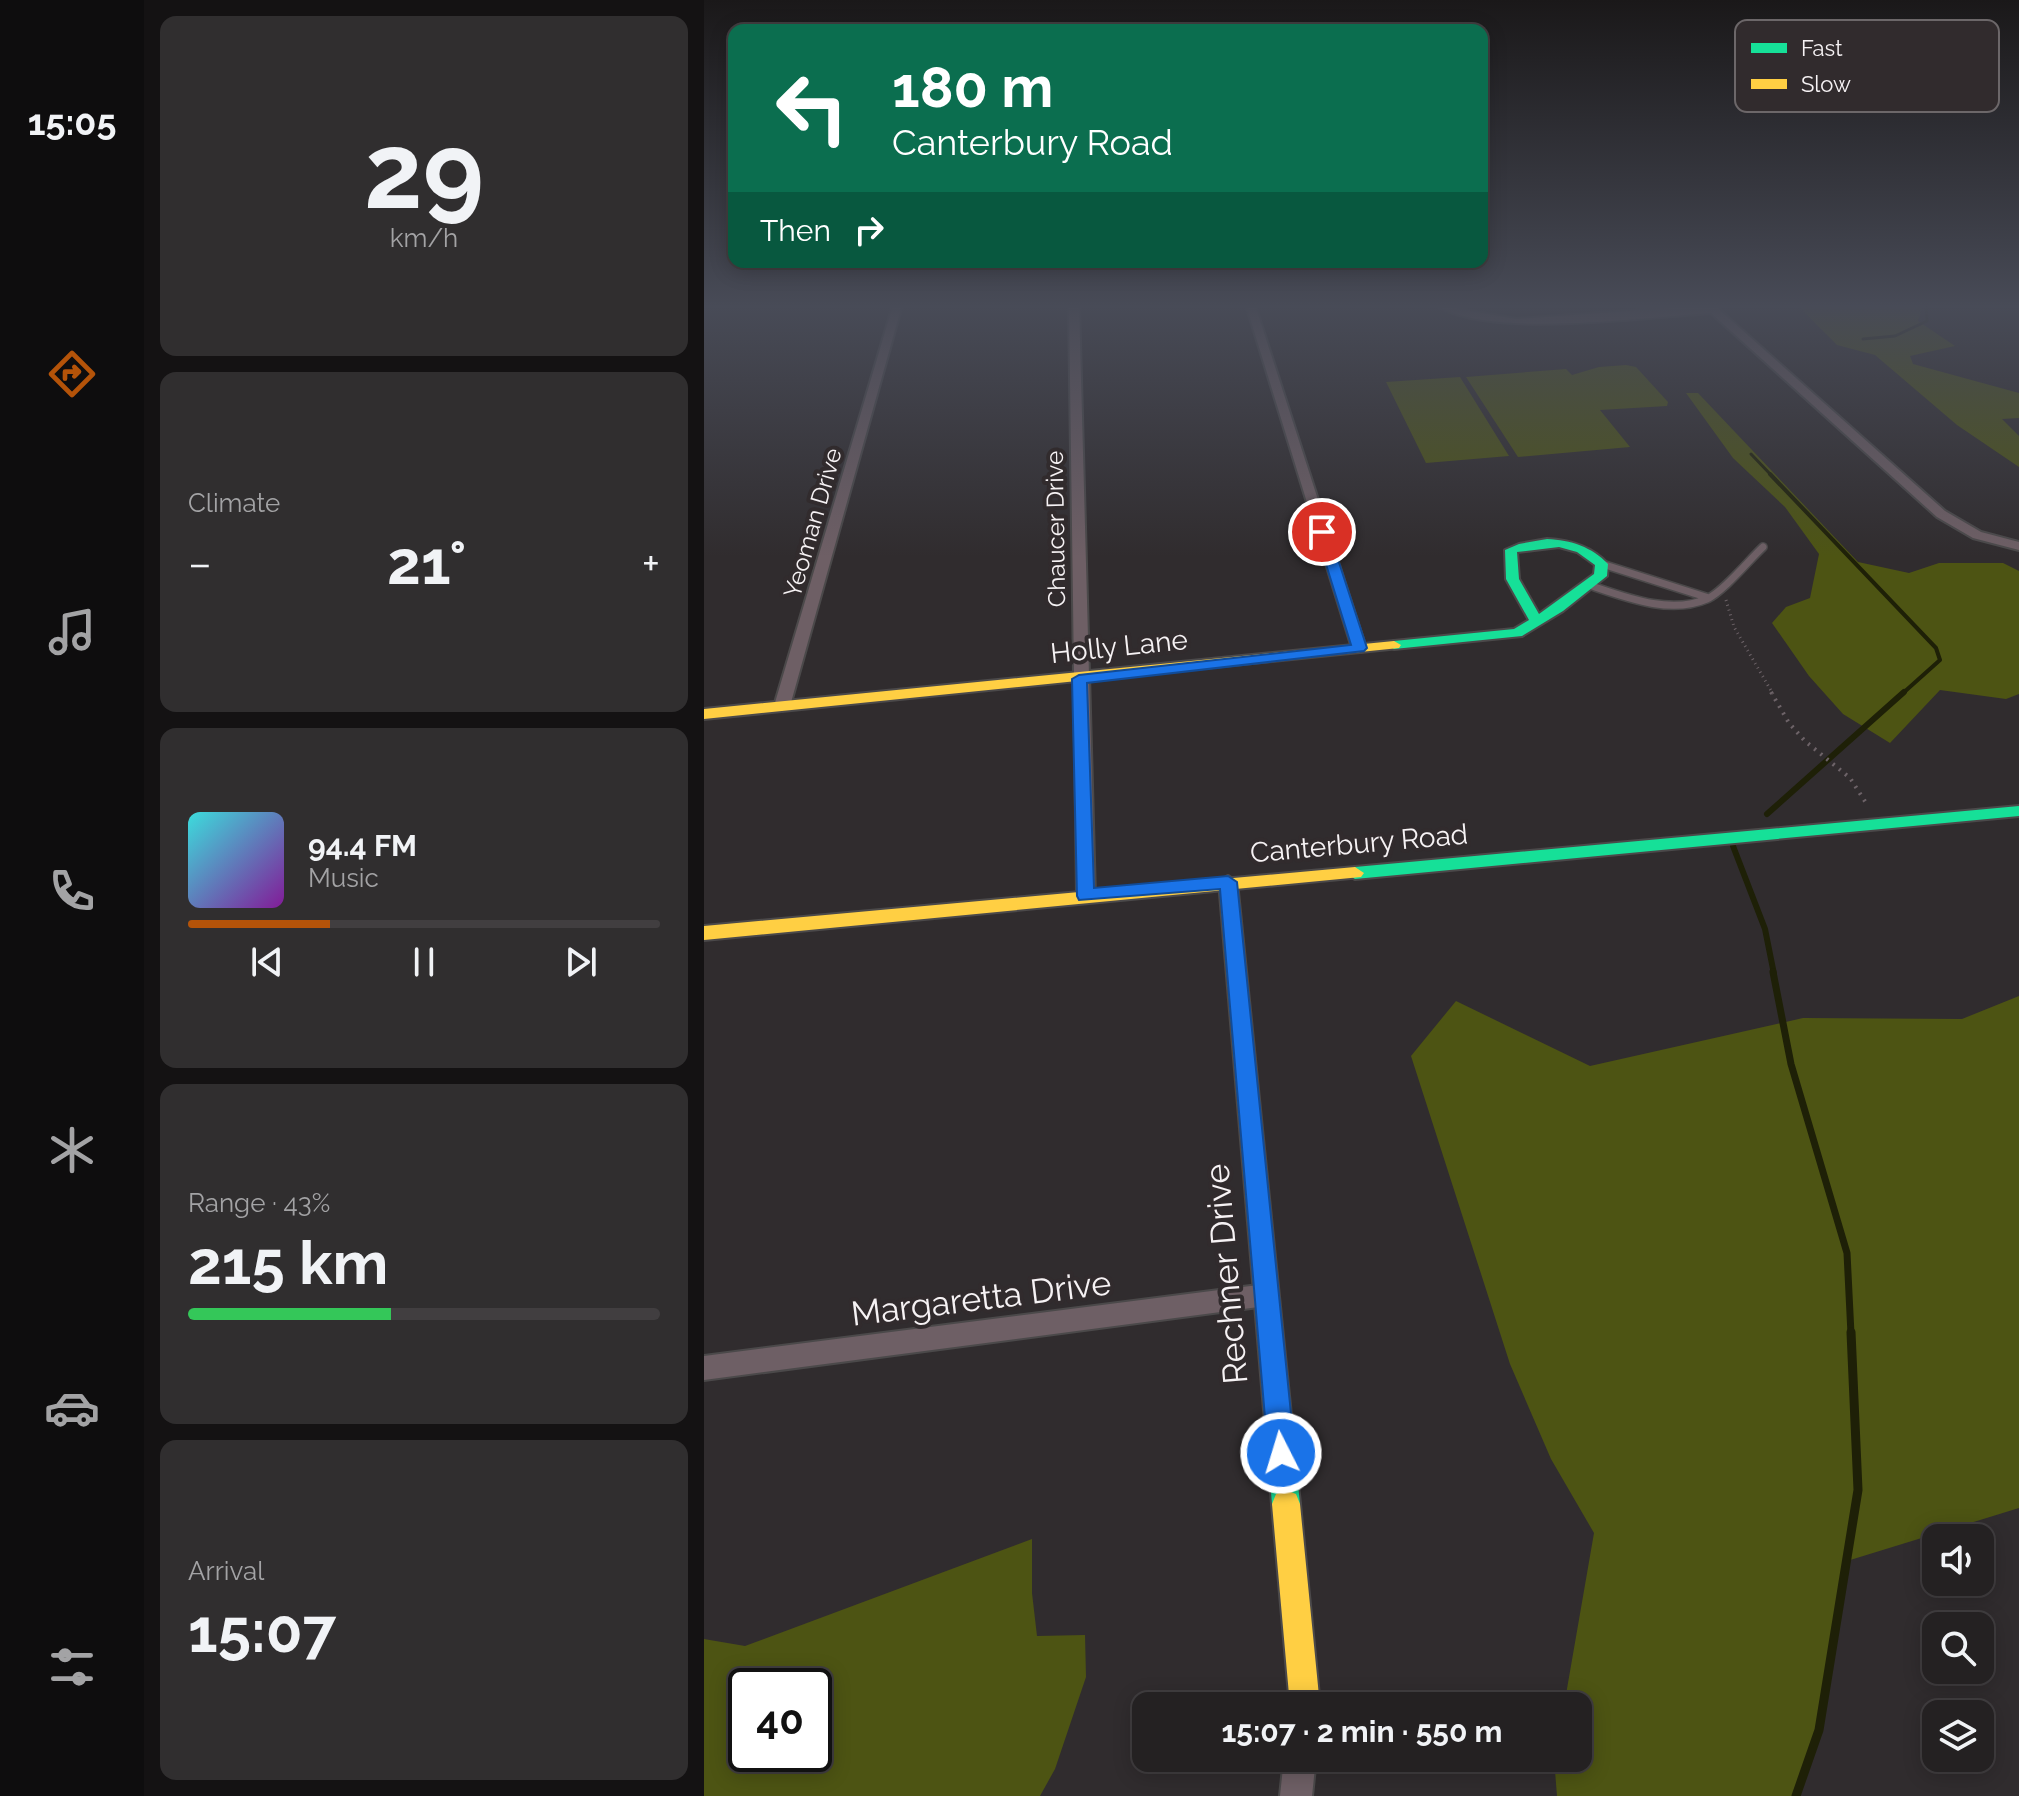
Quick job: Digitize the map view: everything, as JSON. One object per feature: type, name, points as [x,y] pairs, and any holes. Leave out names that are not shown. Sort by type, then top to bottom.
[{"type":"street","name":"Yeoman Drive","points":[[782,706],[874,389]]},
{"type":"street","name":"Chaucer Drive","points":[[1075,389],[1086,896]]},
{"type":"street","points":[[1277,389],[1359,648]]},
{"type":"street","points":[[1801,389],[1941,514],[1977,535],[2019,546]]},
{"type":"street","points":[[1537,621],[1509,574],[1507,561],[1511,550],[1535,543],[1571,544],[1591,552],[1602,564]]},
{"type":"street","name":"Holly Lane","points":[[704,714],[1079,679],[1359,648],[1490,638],[1517,633],[1537,621],[1600,576],[1602,564]]},
{"type":"street","name":"Canterbury Road","points":[[704,933],[2019,811]]},
{"type":"street","name":"Rechner Drive","points":[[1228,882],[1304,1692]]},
{"type":"street","name":"Margaretta Drive","points":[[704,1368],[1266,1295]]},
{"type":"street","points":[[1296,1796],[1299,1772]]},
{"type":"lane","points":[[1589,585],[1643,604],[1709,598],[1763,547]]},
{"type":"lane","points":[[1602,564],[1709,598]]},
{"type":"path","points":[[1718,590],[1728,603],[1734,627],[1789,723],[1850,778],[1869,807]]},
{"type":"green space","points":[[1389,389],[1467,389],[1509,456],[1426,463]]},
{"type":"green space","points":[[1474,389],[1656,389],[1668,402],[1667,406],[1600,410],[1630,447],[1518,457]]},
{"type":"green space","points":[[1915,389],[2004,389],[2019,393],[2019,418],[2002,419],[2019,436],[2019,467],[1957,425]]},
{"type":"green space","points":[[1686,393],[1698,393],[1858,562],[1909,573],[1939,563],[2003,563],[2019,571],[2019,694],[2006,699],[1940,690],[1890,743],[1843,714],[1809,676],[1772,623],[1786,607],[1810,598],[1819,554],[1785,507],[1733,458]]},
{"type":"green space","points":[[2019,996],[2019,1508],[1967,1524],[1922,1524],[1922,1538],[1847,1561],[1819,1730],[1796,1796],[1557,1796],[1555,1772],[1592,1772],[1592,1692],[1566,1692],[1594,1533],[1551,1459],[1510,1364],[1411,1056],[1456,1001],[1590,1066],[1803,1018],[1962,1019]]},
{"type":"green space","points":[[1032,1539],[1032,1593],[1037,1636],[1085,1635],[1086,1677],[1055,1769],[1040,1796],[704,1796],[704,1639],[745,1646]]},
{"type":"waterway","points":[[1751,454],[1772,476]]},
{"type":"waterway","points":[[1770,474],[1936,648],[1940,660],[1902,694]]},
{"type":"waterway","points":[[1767,814],[1904,692]]},
{"type":"waterway","points":[[1733,846],[1765,929],[1774,974]]},
{"type":"waterway","points":[[1773,972],[1791,1064],[1847,1253],[1851,1334]]},
{"type":"waterway","points":[[1796,1796],[1819,1730],[1858,1490],[1851,1332]]},
{"type":"traffic: fast","points":[[1394,645],[1517,633],[1558,608],[1600,576],[1602,564],[1581,550],[1559,544],[1535,544],[1511,550],[1512,579],[1521,596],[1526,604],[1532,613],[1537,621]]},
{"type":"traffic: fast","points":[[1355,873],[2019,811]]},
{"type":"traffic: fast","points":[[1228,882],[1286,1504]]},
{"type":"traffic: slow","points":[[704,714],[1394,645]]},
{"type":"traffic: slow","points":[[704,933],[1355,873]]},
{"type":"traffic: slow","points":[[1286,1504],[1304,1692]]},
{"type":"route","points":[[1281,1453],[1228,882],[1086,896],[1079,679],[1359,648],[1322,532]]}]
